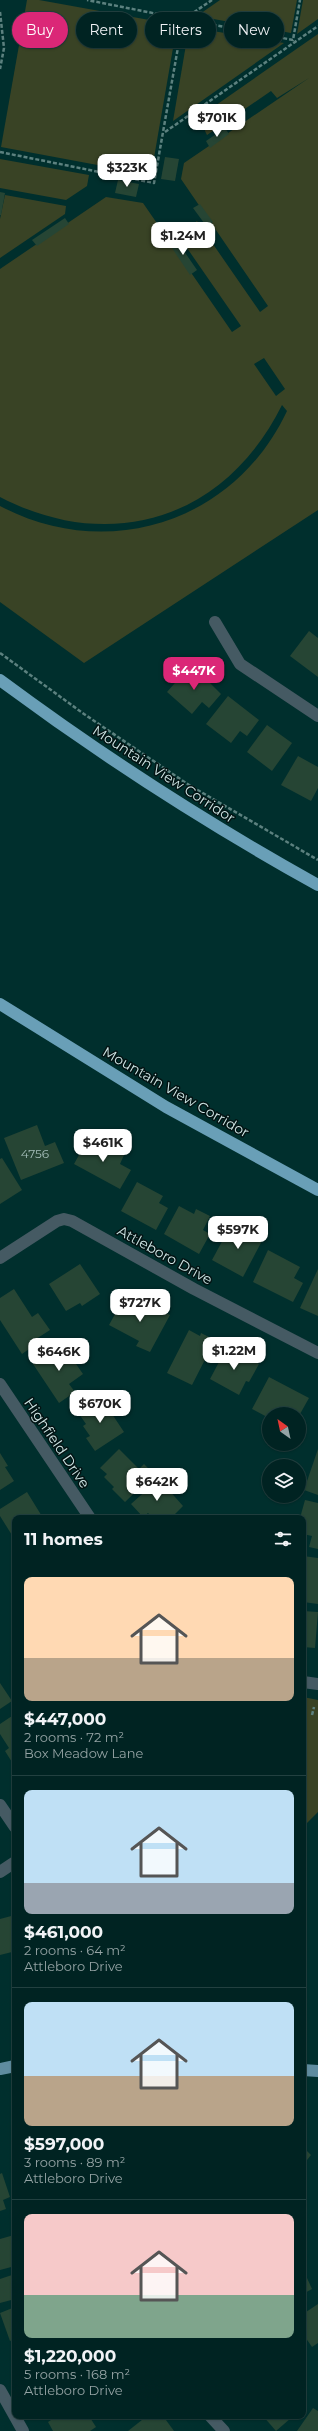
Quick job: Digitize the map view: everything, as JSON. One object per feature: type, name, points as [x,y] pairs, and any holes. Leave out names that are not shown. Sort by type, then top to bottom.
[{"type":"highway","name":"Mountain View Corridor","points":[[0,680],[53,720],[155,786],[261,853],[318,885]]},
{"type":"highway","name":"Mountain View Corridor","points":[[0,1004],[166,1107],[318,1190]]},
{"type":"main road","points":[[0,2069],[12,2067]]},
{"type":"main road","points":[[306,2070],[318,2071]]},
{"type":"street","points":[[215,622],[240,664],[318,716]]},
{"type":"street","name":"Attleboro Drive","points":[[0,1258],[57,1221],[64,1219],[72,1221],[194,1289],[318,1353]]},
{"type":"street","name":"Highfield Drive","points":[[0,1384],[88,1515]]},
{"type":"street","points":[[306,1682],[318,1684]]},
{"type":"street","points":[[0,1805],[12,1823]]},
{"type":"street","points":[[0,1872],[12,1864]]},
{"type":"street","points":[[0,2390],[12,2411]]},
{"type":"street","points":[[16,2419],[23,2431]]},
{"type":"street","points":[[213,2419],[224,2431]]},
{"type":"path","points":[[87,0],[145,12]]},
{"type":"path","points":[[195,12],[212,0]]},
{"type":"path","points":[[294,41],[300,0]]},
{"type":"path","points":[[0,12],[4,48],[0,69]]},
{"type":"path","points":[[216,26],[294,41]]},
{"type":"path","points":[[165,132],[294,41],[318,26]]},
{"type":"path","points":[[0,152],[154,183],[165,132],[179,48]]},
{"type":"path","points":[[0,653],[84,714],[189,785],[318,860]]},
{"type":"path","points":[[312,1715],[314,1707]]},
{"type":"green space","points":[[27,0],[39,0],[105,12],[76,12],[76,48],[137,48],[137,18],[145,19],[145,48],[173,48],[151,175],[1,147],[19,48],[68,48],[68,12],[25,12]]},
{"type":"green space","points":[[220,0],[297,0],[291,33],[284,32],[284,12],[224,12],[224,21],[216,19],[216,12],[203,12]]},
{"type":"green space","points":[[303,0],[318,0],[318,19],[297,34]]},
{"type":"green space","points":[[216,32],[224,33],[224,48],[277,48],[173,121],[185,48],[216,48]]},
{"type":"green space","points":[[318,34],[318,510],[84,663],[0,602],[0,506],[41,523],[83,531],[125,530],[164,522],[202,505],[235,481],[264,449],[287,411],[282,405],[258,444],[230,475],[198,499],[162,515],[124,523],[83,523],[42,514],[0,497],[0,269],[106,197],[143,203],[232,332],[241,326],[178,235],[197,221],[260,312],[268,306],[181,179],[184,163],[309,78],[277,98],[271,91],[207,135],[205,131],[209,110]],"holes":[[[264,358],[285,389],[276,396],[254,364]]]},
{"type":"green space","points":[[0,159],[89,175],[87,186],[66,200],[0,188]]},
{"type":"green space","points":[[5,195],[66,206],[65,214],[0,258],[0,219]]},
{"type":"green space","points":[[306,1698],[318,1700],[318,1812],[306,1824]]},
{"type":"building","points":[[225,128],[229,134],[210,148],[206,141]]},
{"type":"building","points":[[165,157],[179,159],[175,181],[161,179]]},
{"type":"building","points":[[118,180],[139,184],[136,197],[115,193]]},
{"type":"building","points":[[0,192],[5,193],[1,215],[0,215]]},
{"type":"building","points":[[200,204],[213,222],[207,227],[193,208]]},
{"type":"building","points":[[65,218],[69,224],[37,246],[32,240]]},
{"type":"building","points":[[175,238],[197,270],[190,275],[168,242]]},
{"type":"building","points":[[309,631],[318,638],[318,677],[290,656]]},
{"type":"building","points":[[189,667],[199,676],[201,674],[221,694],[209,708],[202,702],[192,714],[167,692]]},
{"type":"building","points":[[228,696],[259,720],[247,736],[240,731],[231,743],[206,724]]},
{"type":"building","points":[[267,725],[292,743],[272,771],[247,752]]},
{"type":"building","points":[[298,756],[318,767],[318,788],[311,801],[281,785]]},
{"type":"building","points":[[37,1125],[45,1146],[55,1142],[64,1163],[21,1180],[4,1138]]},
{"type":"building","points":[[89,1137],[124,1155],[120,1164],[131,1170],[120,1189],[74,1164]]},
{"type":"building","points":[[2,1158],[22,1190],[0,1204],[0,1159]]},
{"type":"building","points":[[137,1182],[163,1196],[159,1203],[168,1208],[156,1230],[121,1211]]},
{"type":"building","points":[[179,1206],[194,1214],[196,1209],[210,1216],[203,1230],[210,1234],[199,1254],[164,1234]]},
{"type":"building","points":[[232,1223],[263,1239],[243,1277],[212,1260]]},
{"type":"building","points":[[268,1250],[300,1267],[294,1278],[303,1283],[293,1302],[253,1282]]},
{"type":"building","points":[[80,1264],[100,1294],[82,1306],[80,1303],[66,1311],[49,1284]]},
{"type":"building","points":[[318,1269],[318,1316],[300,1308]]},
{"type":"building","points":[[14,1289],[32,1317],[38,1313],[50,1330],[36,1339],[39,1342],[22,1354],[0,1320],[0,1298]]},
{"type":"building","points":[[124,1298],[153,1313],[156,1308],[170,1315],[150,1352],[136,1346],[139,1341],[109,1325]]},
{"type":"building","points":[[189,1330],[200,1336],[201,1333],[215,1340],[192,1385],[167,1373]]},
{"type":"building","points":[[62,1344],[83,1374],[69,1384],[75,1392],[59,1403],[33,1364]]},
{"type":"building","points":[[227,1347],[259,1364],[249,1382],[246,1381],[239,1395],[210,1379]]},
{"type":"building","points":[[269,1377],[309,1398],[304,1407],[262,1407],[262,1414],[252,1409]]},
{"type":"building","points":[[100,1396],[124,1432],[95,1451],[86,1438],[90,1436],[83,1426],[86,1424],[77,1411]]},
{"type":"building","points":[[119,1449],[139,1469],[144,1464],[154,1474],[125,1502],[112,1489],[114,1487],[104,1477],[107,1474],[100,1468]]},
{"type":"building","points":[[318,1449],[318,1495],[306,1491],[306,1484]]},
{"type":"building","points":[[0,1453],[8,1466],[5,1467],[14,1481],[0,1490]]},
{"type":"building","points":[[159,1479],[183,1506],[174,1515],[150,1515],[148,1513],[146,1515],[141,1515],[131,1504]]},
{"type":"building","points":[[27,1492],[41,1515],[12,1515],[12,1535],[0,1516],[0,1509]]},
{"type":"building","points":[[306,1500],[318,1503],[318,1549],[309,1547],[312,1536],[306,1535],[306,1515],[301,1515]]},
{"type":"building","points":[[306,1556],[318,1558],[318,1604],[306,1602]]},
{"type":"building","points":[[306,1611],[318,1612],[315,1648],[306,1647]]},
{"type":"building","points":[[0,1683],[12,1701],[0,1709]]},
{"type":"building","points":[[12,1716],[12,1762],[5,1751],[9,1748],[0,1734],[0,1724]]},
{"type":"building","points":[[12,1916],[12,1952],[0,1955],[0,1919]]},
{"type":"building","points":[[306,2150],[311,2155],[306,2161]]},
{"type":"building","points":[[2,2173],[10,2197],[3,2200],[6,2209],[0,2211],[0,2174]]},
{"type":"building","points":[[12,2236],[12,2267],[0,2270],[0,2239]]},
{"type":"building","points":[[12,2275],[12,2300],[0,2303],[0,2279]]},
{"type":"building","points":[[306,2276],[312,2289],[306,2292]]},
{"type":"building","points":[[318,2304],[318,2343],[312,2347],[306,2338],[306,2312]]},
{"type":"building","points":[[12,2308],[12,2340],[10,2341],[0,2313]]},
{"type":"building","points":[[313,2408],[318,2411],[318,2431],[297,2431]]},
{"type":"building","points":[[52,2419],[91,2419],[96,2427],[90,2431],[53,2431],[48,2422]]},
{"type":"building","points":[[143,2419],[165,2419],[174,2431],[128,2431]]},
{"type":"building","points":[[266,2419],[290,2419],[276,2431]]}]
